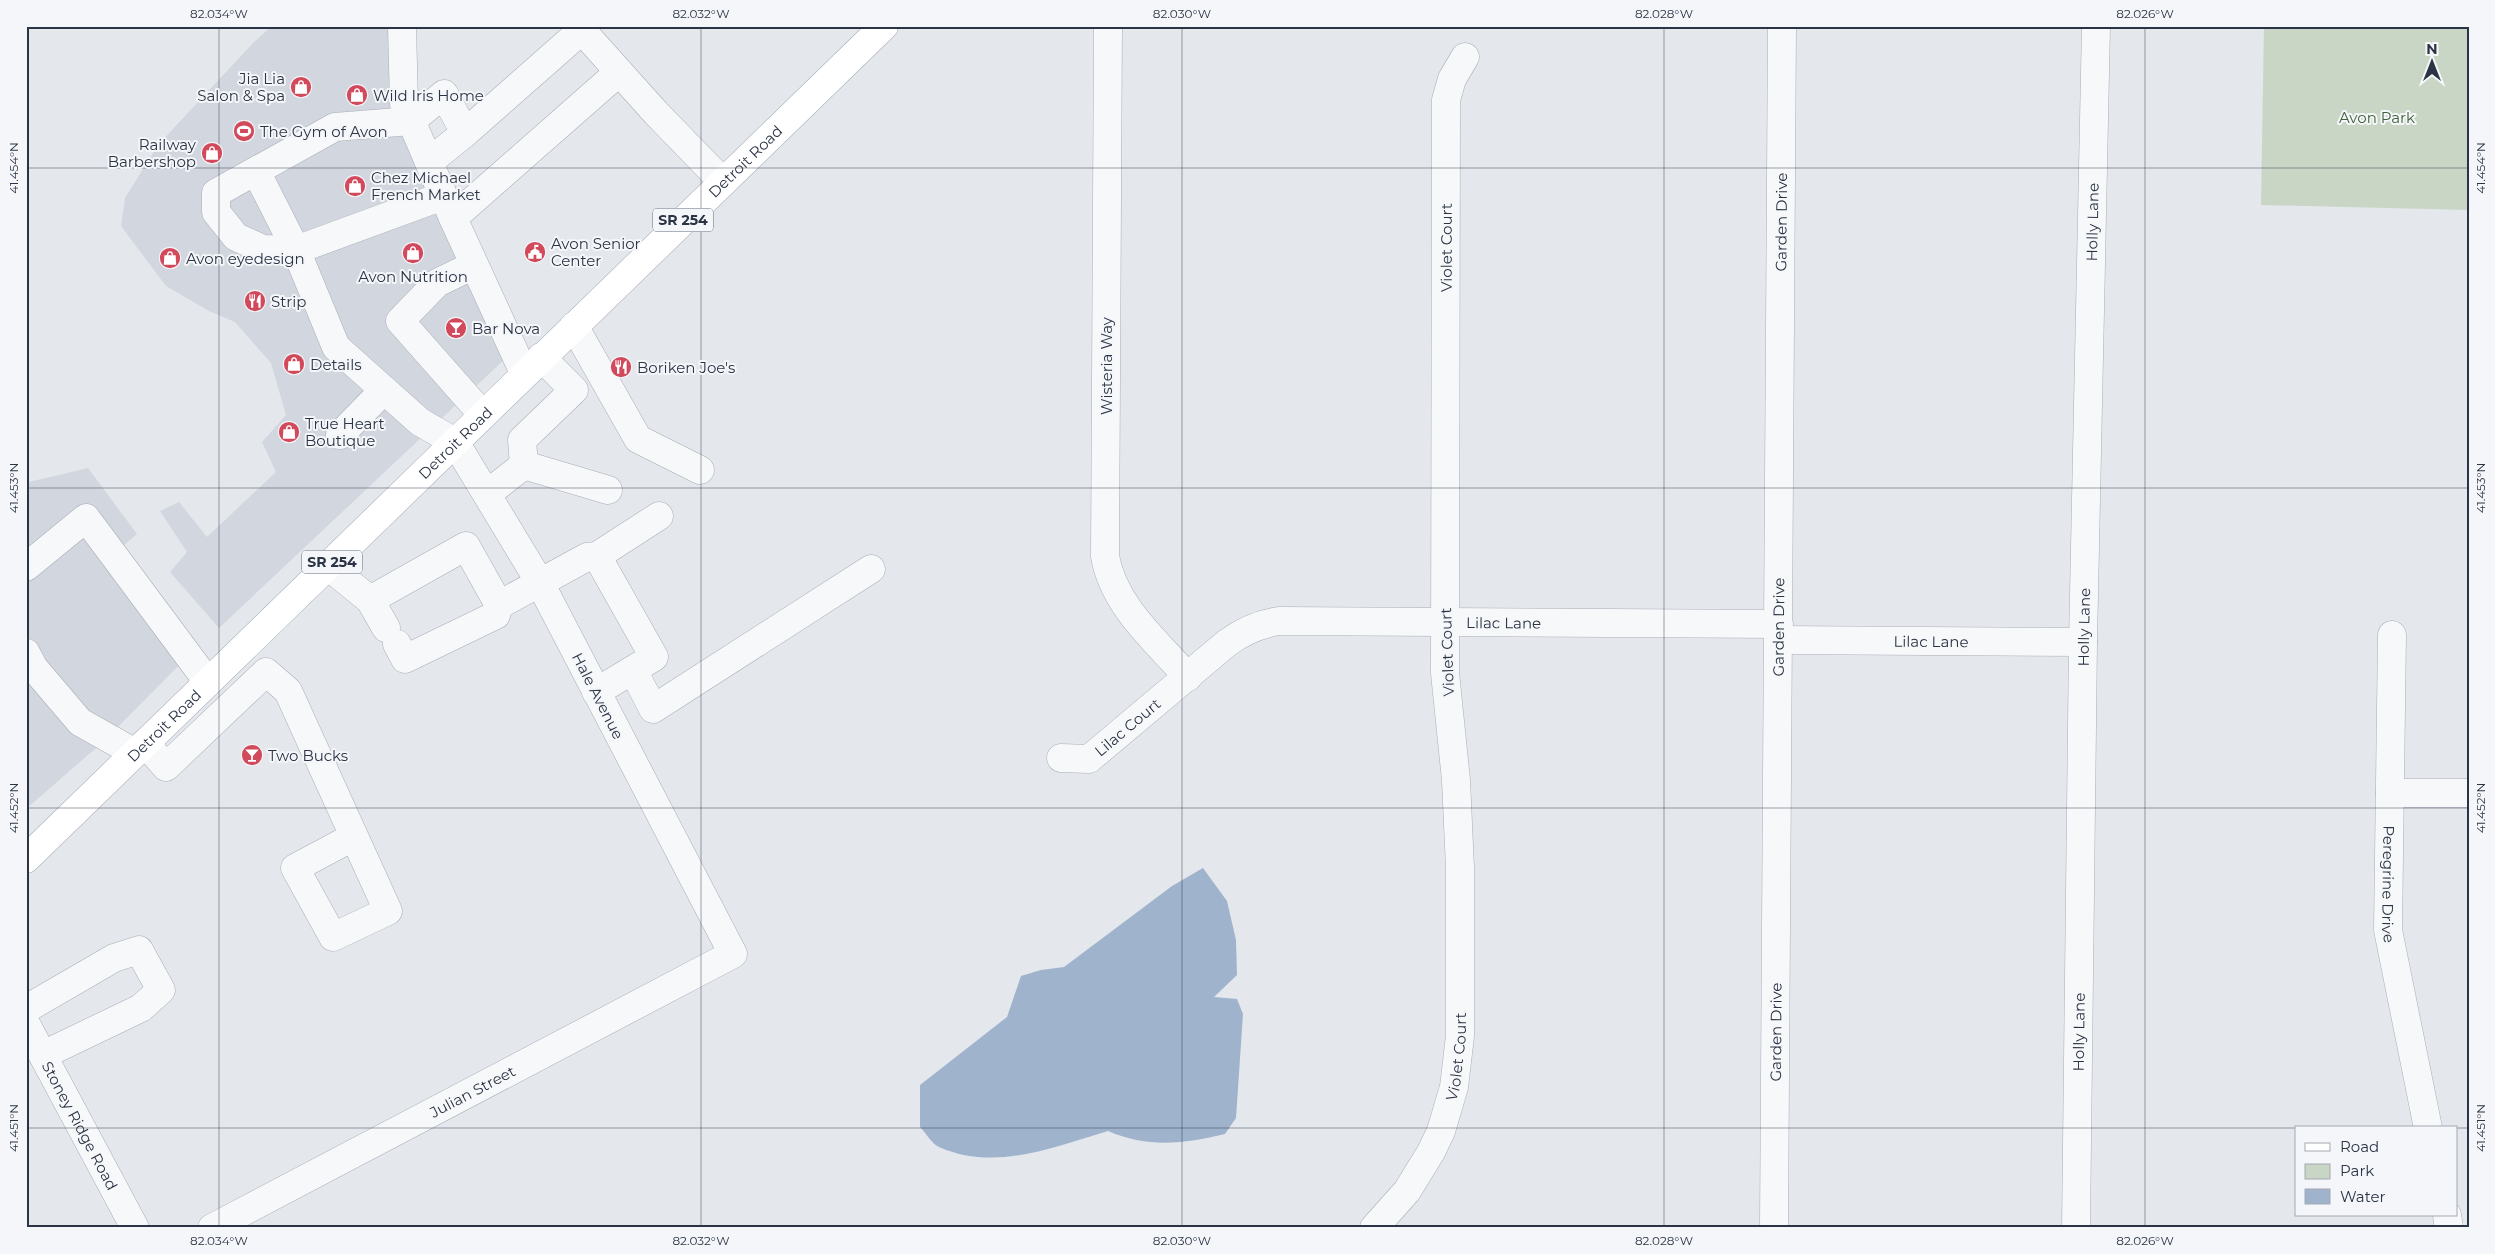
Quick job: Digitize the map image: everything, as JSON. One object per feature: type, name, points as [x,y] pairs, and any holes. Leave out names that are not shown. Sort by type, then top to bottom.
[{"type":"main road","name":"Detroit Road","points":[[30,847],[140,748],[242,650],[533,365],[884,26]]},
{"type":"street","points":[[402,26],[404,104],[474,265],[533,365],[574,390],[522,440],[524,465]]},
{"type":"street","name":"Wisteria Way","points":[[1108,26],[1105,556],[1116,593],[1188,677]]},
{"type":"street","name":"Garden Drive","points":[[1774,1228],[1782,26]]},
{"type":"street","name":"Holly Lane","points":[[2076,1228],[2083,642],[2096,26]]},
{"type":"street","points":[[429,162],[465,133],[580,28],[723,182]]},
{"type":"street","name":"Violet Court","points":[[1374,1228],[1407,1191],[1432,1152],[1448,1109],[1458,1065],[1460,868],[1456,780],[1445,673],[1446,100],[1452,79],[1465,57]]},
{"type":"street","points":[[465,133],[444,94],[411,121],[335,127],[216,193],[216,212],[236,238],[263,249],[296,250],[448,207],[620,72]]},
{"type":"street","points":[[256,171],[296,250],[336,347],[383,391],[420,422],[455,442]]},
{"type":"street","points":[[474,265],[436,283],[400,321],[483,415]]},
{"type":"street","points":[[574,326],[638,439],[700,470]]},
{"type":"street","points":[[340,435],[383,391]]},
{"type":"street","name":"Hale Avenue","points":[[455,442],[539,582],[733,954]]},
{"type":"street","points":[[524,465],[608,490]]},
{"type":"street","points":[[487,494],[524,465]]},
{"type":"street","points":[[328,566],[370,600],[406,659],[496,615],[499,606],[539,582],[586,558],[597,556],[659,516]]},
{"type":"street","points":[[26,567],[86,518],[208,682]]},
{"type":"street","points":[[370,600],[466,546],[499,606]]},
{"type":"street","points":[[596,692],[654,657],[597,556]]},
{"type":"street","points":[[633,670],[653,710],[871,569]]},
{"type":"street","name":"Lilac Lane","points":[[1188,677],[1242,632],[1279,621],[1445,622],[2083,642]]},
{"type":"street","name":"Peregrine Drive","points":[[2392,635],[2388,930],[2428,1126]]},
{"type":"street","points":[[242,650],[288,691],[353,838]]},
{"type":"street","points":[[26,653],[34,668],[80,722],[140,748],[166,767],[266,672]]},
{"type":"street","name":"Lilac Court","points":[[1061,758],[1089,759],[1188,677]]},
{"type":"street","points":[[187,702],[211,725]]},
{"type":"street","points":[[2390,793],[2469,793]]},
{"type":"street","points":[[26,1009],[114,958],[139,950],[161,990],[141,1008],[43,1055]]},
{"type":"street","name":"Julian Street","points":[[212,1228],[733,954]]},
{"type":"street","name":"Stoney Ridge Road","points":[[26,1024],[135,1228]]},
{"type":"shaded area","points":[[272,26],[395,26],[395,76],[509,355],[219,628],[170,572],[187,552],[160,511],[179,502],[207,537],[276,472],[262,442],[286,415],[271,363],[235,322],[209,311],[166,286],[121,226],[125,198],[158,145],[254,42]]},
{"type":"shaded area","points":[[88,468],[137,534],[123,546],[197,647],[104,741],[26,809],[26,484]]},
{"type":"green space","name":"Avon Park","points":[[2264,26],[2469,26],[2469,210],[2261,205]]},
{"type":"water","points":[[1203,868],[1227,901],[1236,940],[1237,975],[1214,997],[1237,999],[1243,1014],[1236,1118],[1225,1134],[1166,1143],[1137,1140],[1108,1131],[1045,1150],[1003,1157],[981,1157],[960,1154],[939,1147],[934,1143],[920,1127],[920,1085],[1007,1017],[1021,976],[1041,970],[1064,967],[1172,886]]},
{"type":"place","name":"Jia Lia Salon & Spa","points":[[301,87]]},
{"type":"place","name":"Wild Iris Home","points":[[357,95]]},
{"type":"place","name":"The Gym of Avon","points":[[244,131]]},
{"type":"place","name":"Railway Barbershop","points":[[212,153]]},
{"type":"place","name":"Chez Michael French Market","points":[[355,186]]},
{"type":"place","name":"Avon Senior Center","points":[[535,252]]},
{"type":"place","name":"Avon Nutrition","points":[[413,253]]},
{"type":"place","name":"Avon eyedesign","points":[[170,258]]},
{"type":"place","name":"Strip","points":[[255,301]]},
{"type":"place","name":"Bar Nova","points":[[456,328]]},
{"type":"place","name":"Details","points":[[294,364]]},
{"type":"place","name":"Boriken Joe's","points":[[621,367]]},
{"type":"place","name":"True Heart Boutique","points":[[289,432]]},
{"type":"place","name":"Two Bucks","points":[[252,755]]}]
